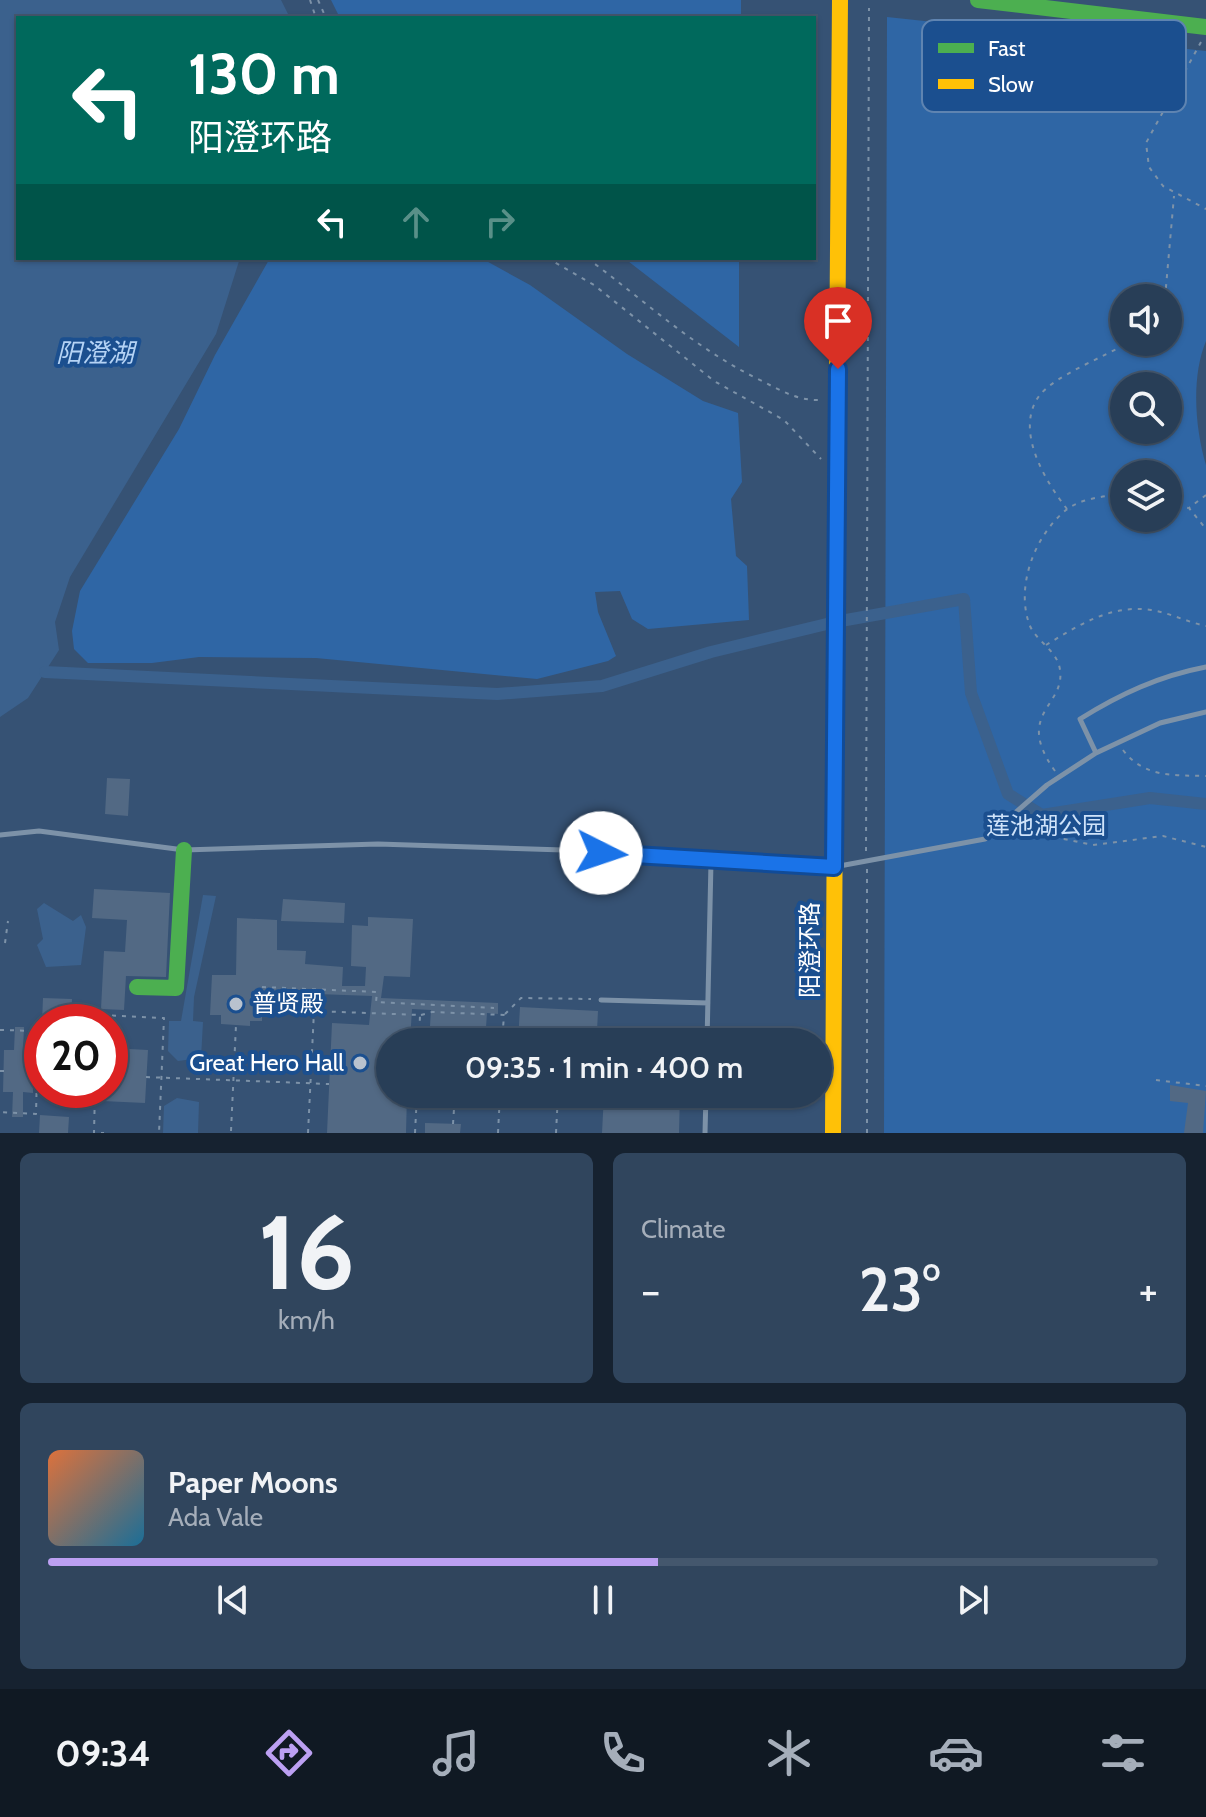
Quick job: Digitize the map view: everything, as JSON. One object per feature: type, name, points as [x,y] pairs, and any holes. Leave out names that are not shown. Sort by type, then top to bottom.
[{"type":"main road","name":"阳澄环路","points":[[833,1133],[840,0]]},
{"type":"main road","points":[[978,0],[1147,20]]},
{"type":"main road","points":[[1186,25],[1206,27]]},
{"type":"main road","points":[[137,987],[176,988],[184,850]]},
{"type":"lane","points":[[1096,753],[1080,719],[1117,696],[1175,673],[1206,667]]},
{"type":"lane","points":[[0,835],[39,831],[184,850],[378,844],[563,850],[711,862],[834,867],[985,839],[1040,791],[1096,753],[1160,723],[1206,712]]},
{"type":"lane","points":[[707,1028],[711,862]]},
{"type":"lane","points":[[601,1000],[708,1003]]},
{"type":"lane","points":[[705,1133],[706,1108]]},
{"type":"path","points":[[867,1133],[869,8]]},
{"type":"path","points":[[1186,70],[1206,34]]},
{"type":"path","points":[[1163,112],[1146,143],[1149,167],[1174,195],[1206,209]]},
{"type":"path","points":[[1166,284],[1174,195]]},
{"type":"path","points":[[550,260],[594,285],[714,381],[784,420],[825,466]]},
{"type":"path","points":[[589,260],[653,313],[715,358],[802,401],[838,400]]},
{"type":"path","points":[[1067,509],[1041,475],[1033,448],[1032,418],[1038,397],[1055,383],[1110,353]]},
{"type":"path","points":[[1189,508],[1206,495]]},
{"type":"path","points":[[1059,777],[1041,752],[1037,727],[1058,685],[1059,665],[1031,629],[1024,603],[1028,569],[1043,538],[1067,509],[1110,496]]},
{"type":"path","points":[[1182,506],[1189,508],[1206,529]]},
{"type":"path","points":[[1046,645],[1101,614],[1128,610],[1151,610],[1206,626]]},
{"type":"path","points":[[1117,743],[1131,760],[1145,769],[1165,776],[1206,776]]},
{"type":"path","points":[[1009,819],[1034,833],[1093,845],[1163,836],[1206,847]]},
{"type":"path","points":[[5,943],[8,921]]},
{"type":"path","points":[[262,987],[377,992],[376,1002],[494,1008]]},
{"type":"path","points":[[308,1133],[314,1011],[322,990]]},
{"type":"path","points":[[503,1028],[504,1015],[521,998],[601,1000]]},
{"type":"path","points":[[314,1011],[504,1015]]},
{"type":"path","points":[[420,1015],[420,1028]]},
{"type":"path","points":[[128,1016],[164,1018],[159,1133]]},
{"type":"path","points":[[231,1131],[236,1025]]},
{"type":"path","points":[[0,1030],[24,1031]]},
{"type":"path","points":[[146,1077],[329,1084]]},
{"type":"path","points":[[1156,1080],[1206,1086]]},
{"type":"path","points":[[0,1112],[36,1114],[36,1108]]},
{"type":"path","points":[[95,1108],[94,1133],[104,1133]]},
{"type":"path","points":[[415,1133],[416,1108]]},
{"type":"path","points":[[453,1124],[454,1108]]},
{"type":"path","points":[[498,1133],[499,1108]]},
{"type":"path","points":[[556,1133],[557,1108]]},
{"type":"green space","points":[[331,0],[741,0],[741,16],[339,16]]},
{"type":"green space","name":"莲池湖公园","points":[[887,17],[922,21],[922,112],[1186,112],[1186,49],[1206,51],[1206,341],[1198,370],[1196,403],[1206,465],[1206,1133],[884,1133]]},
{"type":"green space","points":[[269,260],[485,260],[530,285],[627,354],[703,401],[738,413],[742,482],[731,499],[736,556],[747,566],[749,620],[648,629],[632,619],[620,591],[595,592],[598,612],[616,656],[608,661],[537,679],[316,658],[199,657],[152,663],[88,663],[74,649],[72,631],[80,591],[179,429],[215,355]]},
{"type":"green space","points":[[627,260],[739,260],[739,347]]},
{"type":"water","name":"阳澄湖","points":[[0,0],[281,0],[289,16],[16,16],[16,260],[239,260],[216,334],[70,577],[55,622],[59,650],[28,698],[0,717]]},
{"type":"water","points":[[203,895],[216,896],[194,997],[193,1021],[203,1022],[201,1058],[178,1061],[168,1051],[169,1021],[181,1021]]},
{"type":"water","points":[[44,903],[73,921],[81,915],[86,927],[81,965],[46,967],[37,945],[43,939],[37,909]]},
{"type":"water","points":[[177,1098],[199,1102],[198,1133],[163,1133],[164,1106]]},
{"type":"building","points":[[107,778],[130,779],[128,816],[105,814]]},
{"type":"building","points":[[94,889],[170,893],[166,977],[126,976],[124,1004],[101,1004],[104,951],[125,952],[127,920],[92,918]]},
{"type":"building","points":[[283,899],[345,903],[344,923],[281,921]]},
{"type":"building","points":[[368,917],[413,919],[410,977],[384,976],[381,998],[498,1003],[498,1014],[487,1013],[486,1028],[430,1028],[431,1010],[412,1009],[411,1028],[376,1028],[376,1108],[407,1108],[406,1133],[327,1133],[332,1023],[369,1025],[372,996],[262,992],[262,1021],[250,1021],[250,1026],[221,1024],[221,1015],[210,1015],[212,975],[236,975],[237,918],[277,920],[277,950],[306,951],[305,964],[343,967],[342,986],[365,986],[366,967],[351,966],[352,925],[368,926]]},
{"type":"building","points":[[43,998],[72,999],[72,1004],[43,1004]]},
{"type":"building","points":[[520,1007],[598,1011],[597,1028],[519,1028]]},
{"type":"building","points":[[15,1027],[24,1027],[23,1117],[12,1117],[13,1092],[3,1092],[4,1050],[14,1050]]},
{"type":"building","points":[[128,1049],[148,1050],[145,1103],[128,1102]]},
{"type":"building","points":[[1170,1085],[1206,1091],[1203,1133],[1184,1133],[1188,1103],[1170,1101]]},
{"type":"building","points":[[603,1108],[680,1108],[679,1133],[602,1133]]},
{"type":"building","points":[[40,1115],[69,1117],[68,1133],[39,1133]]},
{"type":"building","points":[[425,1123],[461,1124],[460,1133],[425,1133]]},
{"type":"waterway","points":[[45,672],[497,694],[602,686],[711,652],[835,622],[964,599],[971,693],[1008,794],[1042,815],[1150,798],[1206,804]]},
{"type":"traffic: fast","points":[[978,0],[1147,20]]},
{"type":"traffic: fast","points":[[1186,25],[1206,27]]},
{"type":"traffic: fast","points":[[137,987],[176,988],[184,850]]},
{"type":"traffic: slow","points":[[835,622],[840,0]]},
{"type":"traffic: slow","points":[[833,1133],[836,614]]},
{"type":"place","name":"普贤殿","points":[[236,1004]]},
{"type":"place","name":"Great Hero Hall","points":[[360,1063]]},
{"type":"route","points":[[601,853],[736,864],[834,867],[838,369]]}]
